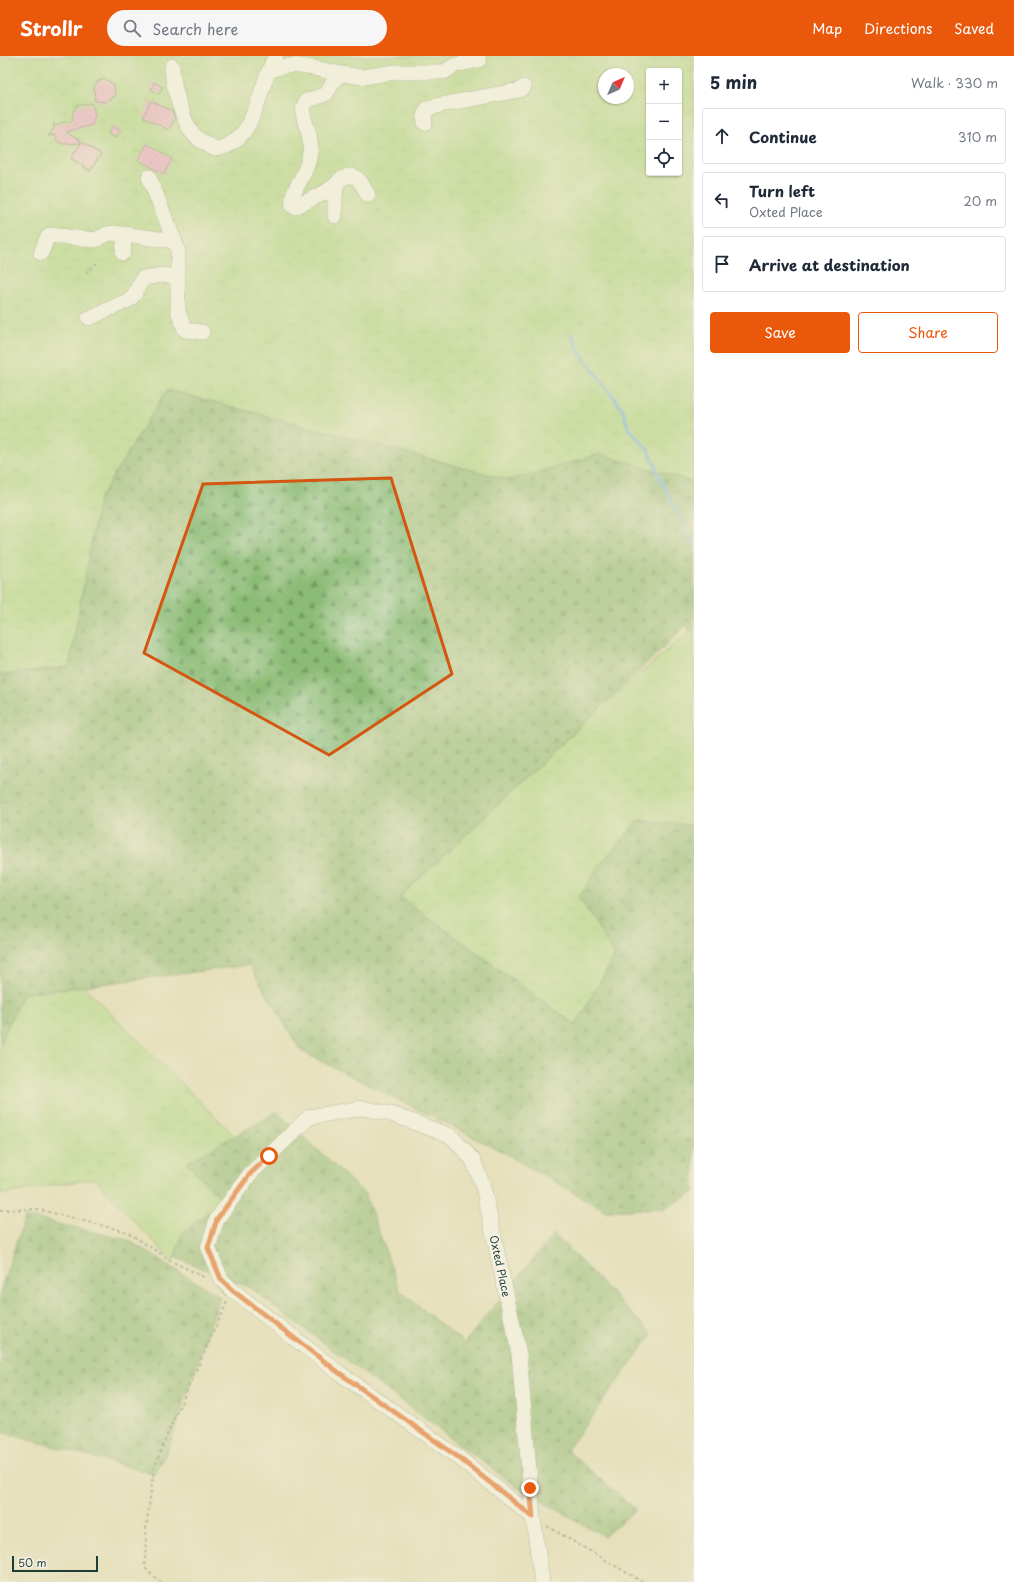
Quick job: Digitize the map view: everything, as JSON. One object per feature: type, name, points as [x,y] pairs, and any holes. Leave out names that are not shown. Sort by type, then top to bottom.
[{"type":"street","points":[[172,66],[172,78],[178,104],[195,136],[215,149],[226,147],[236,141],[244,130],[262,95],[276,56]]},
{"type":"street","points":[[270,71],[279,66],[293,66],[363,77],[395,72],[444,72],[455,65],[479,60]]},
{"type":"street","points":[[340,74],[335,79],[326,94],[310,99],[304,106],[302,117],[308,130],[310,141],[309,152],[306,168],[292,202],[293,206],[295,207],[326,192],[347,175],[353,175],[359,178],[368,194]]},
{"type":"street","points":[[425,123],[424,116],[428,109],[440,105],[520,90],[524,87]]},
{"type":"street","points":[[148,177],[178,250],[178,311],[182,326],[185,330],[202,332]]},
{"type":"street","points":[[334,216],[338,183]]},
{"type":"street","points":[[41,253],[47,238],[50,235],[95,240],[101,250],[114,233],[125,236],[175,241]]},
{"type":"street","points":[[123,253],[125,236]]},
{"type":"street","points":[[90,318],[129,300],[134,296],[143,278],[163,275],[178,277]]},
{"type":"street","name":"Oxted Place","points":[[533,1517],[458,1457],[338,1372],[232,1290],[221,1279],[208,1248],[217,1219],[250,1174],[309,1117],[362,1108],[391,1114],[450,1136],[473,1160],[483,1186],[519,1354],[533,1517],[542,1582]]},
{"type":"path","points":[[86,273],[101,250]]},
{"type":"path","points":[[0,1210],[37,1209],[127,1232],[173,1262],[212,1281]]},
{"type":"path","points":[[161,1582],[146,1568],[146,1529],[154,1468],[171,1424],[232,1290]]},
{"type":"path","points":[[533,1517],[643,1582]]},
{"type":"highlighted area","points":[[391,478],[452,674],[329,755],[144,653],[203,484]]},
{"type":"green space","points":[[0,56],[694,56],[694,488],[510,480],[167,390],[99,499],[69,667],[0,675]]},
{"type":"green space","points":[[167,390],[510,480],[599,454],[694,482],[694,634],[686,626],[400,897],[576,1025],[615,955],[579,897],[602,862],[639,820],[694,826],[694,1192],[666,1208],[606,1211],[501,1151],[301,1051],[249,965],[22,994],[0,1044],[0,675],[69,667],[99,499]]},
{"type":"green space","points":[[690,630],[694,634],[694,826],[639,820],[615,955],[576,1025],[400,897],[602,706]]},
{"type":"green space","points":[[83,986],[235,1136],[188,1162],[223,1200],[183,1233],[173,1262],[95,1179],[0,1194],[0,1044],[22,994]]},
{"type":"green space","points":[[277,1112],[365,1194],[400,1291],[464,1343],[554,1234],[652,1334],[567,1450],[636,1510],[604,1536],[518,1488],[250,1288],[175,1257],[183,1233],[222,1200],[187,1163]]},
{"type":"green space","points":[[25,1216],[128,1240],[220,1297],[168,1449],[155,1474],[0,1432],[0,1292]]},
{"type":"building","points":[[105,79],[114,85],[115,96],[106,102],[95,101],[94,87],[98,81]]},
{"type":"building","points":[[154,82],[163,87],[159,94],[151,90]]},
{"type":"building","points":[[151,101],[172,111],[175,118],[169,130],[143,117]]},
{"type":"building","points":[[92,103],[95,114],[92,125],[66,132],[101,154],[90,171],[71,158],[81,143],[64,144],[57,141],[54,135],[48,136],[54,129],[54,124],[56,126],[63,122],[72,122],[73,112],[77,106]]},
{"type":"building","points":[[112,126],[121,130],[116,138],[108,134]]},
{"type":"building","points":[[147,144],[172,158],[164,174],[138,160]]},
{"type":"waterway","points":[[572,335],[578,350],[623,410],[628,427],[649,451],[659,477],[694,546]]},
{"type":"route","points":[[269,1156],[250,1174],[217,1219],[208,1248],[221,1279],[232,1290],[272,1319],[338,1372],[458,1457],[533,1517],[530,1488]]}]
